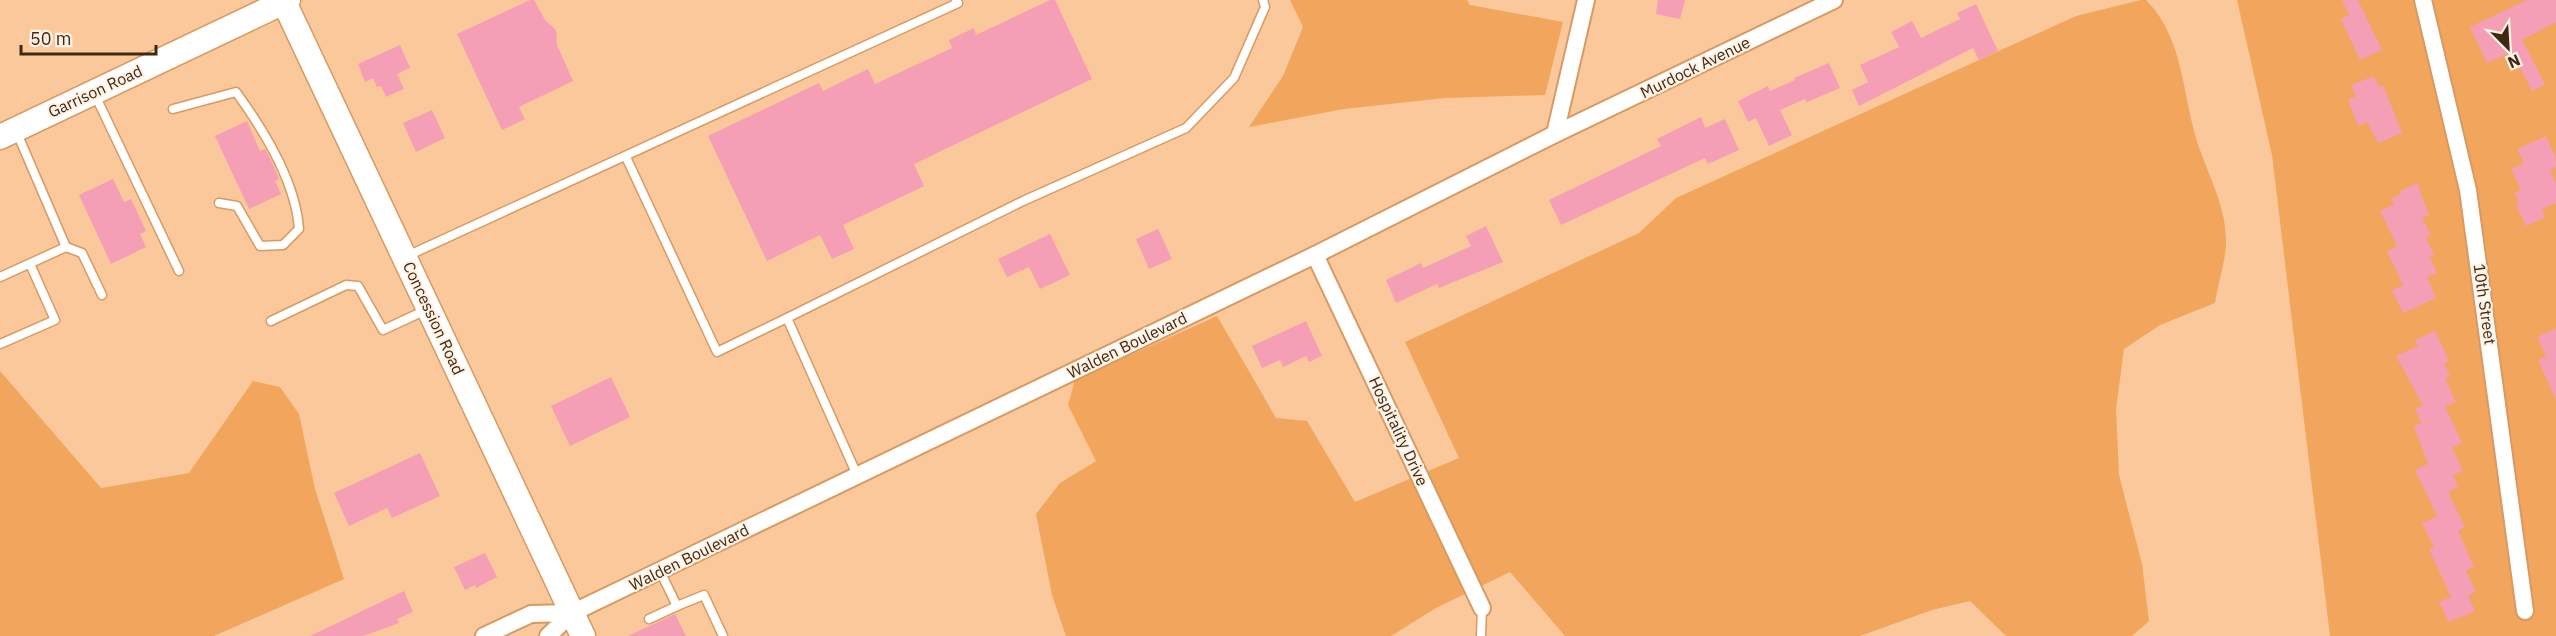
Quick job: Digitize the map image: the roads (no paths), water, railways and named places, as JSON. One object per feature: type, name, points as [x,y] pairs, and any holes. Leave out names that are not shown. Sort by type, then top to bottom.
[{"type":"street","points":[[1555,134],[1586,0]]},
{"type":"street","name":"Murdock Avenue","points":[[1555,134],[1834,0]]},
{"type":"street","name":"10th Street","points":[[2423,0],[2468,190],[2525,611]]},
{"type":"street","name":"Garrison Road","points":[[8,133],[285,1]]},
{"type":"street","name":"Concession Road","points":[[285,1],[583,636]]},
{"type":"street","name":"Walden Boulevard","points":[[548,636],[572,613],[1315,255],[1555,134]]},
{"type":"street","name":"Hospitality Drive","points":[[1315,255],[1482,608]]},
{"type":"street","name":"Walden Boulevard","points":[[484,636],[531,614],[572,613]]},
{"type":"lane","points":[[626,157],[717,352],[1023,201],[1186,128],[1234,78],[1265,6],[1263,0]]},
{"type":"lane","points":[[405,257],[626,157],[959,1]]},
{"type":"lane","points":[[94,92],[179,271]]},
{"type":"lane","points":[[173,110],[236,92],[259,123],[298,207],[299,229],[283,245],[260,246],[237,206],[219,203]]},
{"type":"lane","points":[[8,133],[66,247],[82,253],[102,295]]},
{"type":"lane","points":[[0,277],[66,247]]},
{"type":"lane","points":[[0,344],[55,320],[30,264]]},
{"type":"lane","points":[[272,321],[346,285],[358,286],[383,330],[429,309]]},
{"type":"lane","points":[[787,318],[857,475]]},
{"type":"lane","points":[[660,571],[677,606]]},
{"type":"lane","points":[[649,619],[704,595],[723,636]]},
{"type":"lane","points":[[1481,636],[1482,608]]}]
